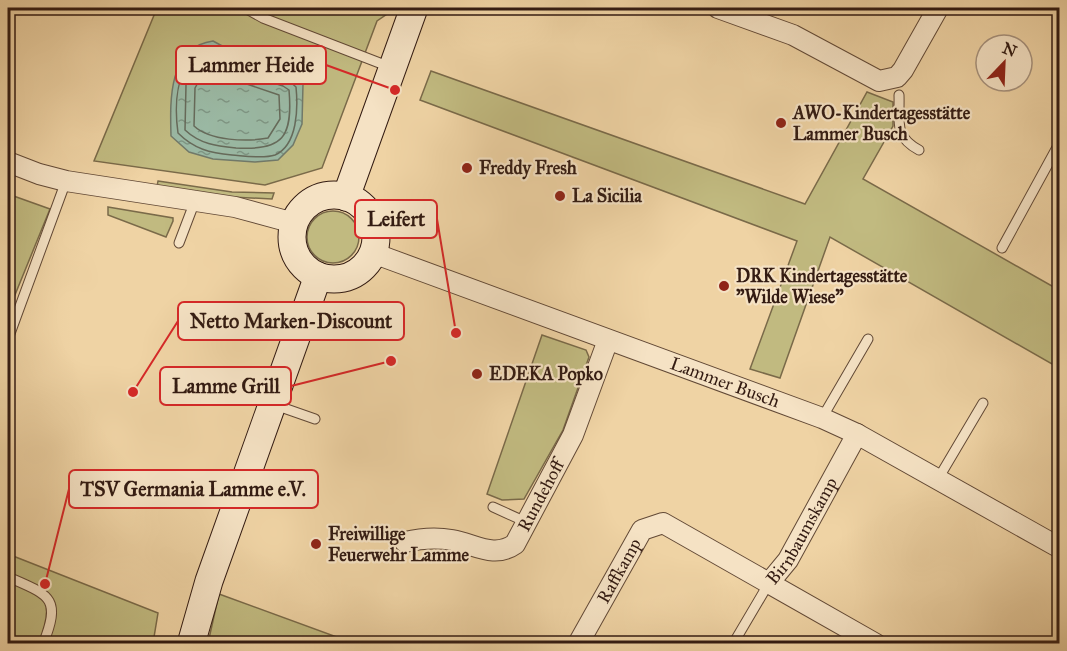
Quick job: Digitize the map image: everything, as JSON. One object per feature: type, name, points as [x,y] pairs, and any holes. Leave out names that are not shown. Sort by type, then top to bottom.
[{"type":"main road","points":[[346,197],[414,8]]},
{"type":"main road","points":[[331,195],[346,197],[362,206],[372,220],[376,236],[373,253],[364,266],[351,275],[337,279],[318,276],[305,267],[296,255],[292,239],[294,223],[303,208],[318,198],[331,195]]},
{"type":"main road","points":[[192,644],[209,581],[318,276]]},
{"type":"street","points":[[718,8],[793,35],[879,81],[897,77],[903,70],[938,8]]},
{"type":"street","points":[[8,162],[66,181],[235,207],[294,223]]},
{"type":"street","name":"Lammer Busch","points":[[373,253],[822,418],[857,434],[1058,542]]},
{"type":"street","name":"Rundehoff","points":[[405,542],[428,537],[454,540],[494,551],[506,551],[522,536],[573,435],[608,340]]},
{"type":"street","name":"Birnbaumskamp","points":[[857,434],[788,560],[769,584],[876,644]]},
{"type":"street","name":"Raffkamp","points":[[579,644],[642,530],[663,523],[769,584]]},
{"type":"lane","points":[[245,8],[263,18],[392,68]]},
{"type":"lane","points":[[899,95],[900,133],[906,143],[919,150]]},
{"type":"lane","points":[[1002,248],[1059,142]]},
{"type":"lane","points":[[8,339],[66,181]]},
{"type":"lane","points":[[179,243],[195,201]]},
{"type":"lane","points":[[822,418],[868,339]]},
{"type":"lane","points":[[272,403],[315,419]]},
{"type":"lane","points":[[938,479],[983,403]]},
{"type":"lane","points":[[493,507],[528,523]]},
{"type":"lane","points":[[8,577],[42,592],[51,603],[53,617],[43,644]]},
{"type":"lane","points":[[733,644],[769,584]]},
{"type":"shaded area","points":[[157,8],[396,8],[377,21],[322,168],[265,185],[94,161]]},
{"type":"shaded area","points":[[431,71],[805,204],[867,92],[893,102],[893,126],[863,179],[1059,290],[1059,368],[830,237],[780,378],[750,369],[797,241],[420,100]]},
{"type":"shaded area","points":[[158,181],[232,192],[274,193],[272,199],[231,197],[157,186]]},
{"type":"shaded area","points":[[8,194],[50,209],[8,312]]},
{"type":"shaded area","points":[[108,207],[173,218],[173,221],[166,237],[108,215]]},
{"type":"shaded area","points":[[328,211],[338,211],[347,215],[355,223],[359,237],[355,251],[347,259],[338,263],[328,263],[319,259],[311,251],[307,242],[307,232],[311,223],[319,215]]},
{"type":"shaded area","points":[[542,335],[586,350],[589,357],[563,430],[524,499],[502,500],[487,494]]},
{"type":"shaded area","points":[[8,554],[158,613],[153,643],[8,643]]},
{"type":"shaded area","points":[[219,594],[353,643],[208,643]]},
{"type":"water","points":[[213,41],[252,62],[290,74],[303,84],[302,124],[293,145],[278,160],[255,162],[213,159],[189,152],[171,136],[172,92],[180,64],[187,53],[198,45]]},
{"type":"place","name":"Lammer Heide","points":[[395,90]]},
{"type":"place","name":"AWO-Kindertagesstätte Lammer Busch","points":[[781,123]]},
{"type":"place","name":"Freddy Fresh","points":[[467,168]]},
{"type":"place","name":"La Sicilia","points":[[560,196]]},
{"type":"place","name":"DRK Kindertagesstätte \"Wilde Wiese\"","points":[[724,286]]},
{"type":"place","name":"Leifert","points":[[456,333]]},
{"type":"place","name":"Lamme Grill","points":[[391,361]]},
{"type":"place","name":"EDEKA Popko","points":[[477,374]]},
{"type":"place","name":"Netto Marken-Discount","points":[[133,392]]},
{"type":"place","name":"Freiwillige Feuerwehr Lamme","points":[[316,544]]},
{"type":"place","name":"TSV Germania Lamme e.V.","points":[[45,584]]}]
